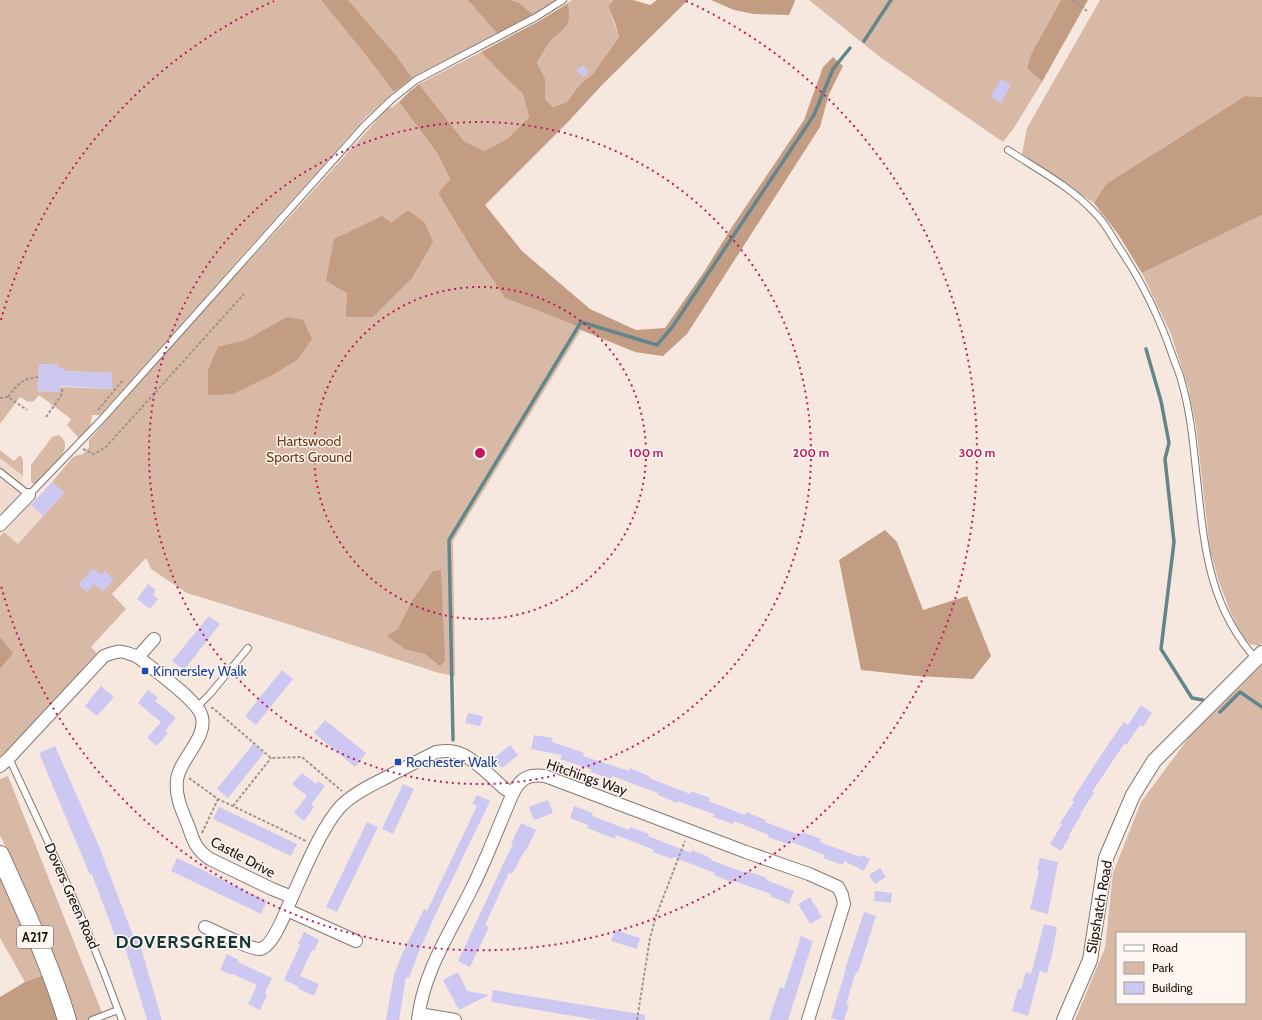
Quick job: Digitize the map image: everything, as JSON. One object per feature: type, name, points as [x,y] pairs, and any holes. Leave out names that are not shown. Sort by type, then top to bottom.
[{"type":"main road","name":"A217","points":[[0,855],[51,974],[67,1020]]},
{"type":"street","points":[[1,522],[29,495]]},
{"type":"street","points":[[138,657],[154,639]]},
{"type":"street","points":[[4,762],[104,656],[118,651],[138,657],[197,706]]},
{"type":"street","name":"Slipshatch Road","points":[[1064,1020],[1090,960],[1106,858],[1133,795],[1154,761],[1259,656]]},
{"type":"street","name":"Castle Drive","points":[[197,706],[203,720],[202,730],[176,779],[176,790],[194,842],[203,854],[210,859],[292,897]]},
{"type":"street","points":[[205,927],[250,947],[259,949],[267,946],[272,940],[287,910],[316,846],[341,806],[350,798],[370,786],[436,752],[447,750],[466,756],[505,789],[513,793]]},
{"type":"street","name":"Hitchings Way","points":[[418,1017],[424,988],[434,962],[473,887],[513,793],[518,784],[525,778],[535,775],[545,776],[746,852],[809,874],[838,887],[844,904],[808,1020]]},
{"type":"street","points":[[287,910],[356,941]]},
{"type":"street","points":[[418,1017],[455,1020]]},
{"type":"lane","points":[[0,472],[29,495],[103,418],[349,144],[391,100],[416,80],[524,24],[563,0]]},
{"type":"lane","points":[[1008,150],[1077,195],[1096,213],[1133,268],[1148,295],[1164,329],[1182,383],[1190,423],[1206,556],[1215,589],[1225,615],[1233,629],[1259,656]]},
{"type":"lane","points":[[197,706],[210,694],[248,648]]},
{"type":"lane","name":"Dovers Green Road","points":[[4,762],[48,843],[100,959],[122,1020]]},
{"type":"lane","points":[[92,1020],[118,1010]]},
{"type":"path","points":[[1073,0],[1087,11]]},
{"type":"path","points":[[77,445],[85,451],[94,454],[106,447],[244,294]]},
{"type":"path","points":[[8,397],[16,387],[26,379],[38,377]]},
{"type":"path","points":[[46,417],[61,396],[63,387]]},
{"type":"path","points":[[0,398],[8,397],[27,410]]},
{"type":"path","points":[[197,706],[213,708],[271,758],[302,757],[350,798]]},
{"type":"path","points":[[233,806],[271,758]]},
{"type":"path","points":[[179,771],[218,799],[316,846]]},
{"type":"path","points":[[194,842],[201,836],[218,799]]},
{"type":"path","points":[[637,1020],[650,938],[656,916],[689,830]]},
{"type":"shaded area","points":[[321,0],[348,0],[396,55],[412,78],[394,92]]},
{"type":"shaded area","points":[[468,0],[510,0],[519,3],[533,15],[498,34]]},
{"type":"shaded area","points":[[614,0],[633,0],[650,5],[657,0],[688,0],[602,85],[567,123],[485,205],[522,251],[590,309],[636,330],[665,328],[704,272],[732,227],[804,120],[823,67],[833,57],[843,66],[829,94],[820,127],[687,334],[663,356],[635,352],[581,330],[572,324],[505,298],[473,251],[438,193],[450,179],[437,153],[399,102],[419,84],[464,141],[484,151],[507,139],[529,117],[523,94],[481,52],[541,20],[568,3],[569,17],[566,26],[550,42],[537,63],[545,78],[545,99],[553,107],[567,102],[580,84],[592,75],[619,37],[608,6]]},
{"type":"shaded area","points":[[711,0],[795,1],[789,15],[754,14],[734,10]]},
{"type":"shaded area","points":[[1061,0],[1088,0],[1042,82],[1027,68],[1031,54]]},
{"type":"shaded area","points":[[1245,96],[1262,97],[1262,215],[1142,273],[1118,234],[1094,203],[1106,184]]},
{"type":"shaded area","points":[[408,210],[425,223],[433,242],[412,278],[373,317],[346,317],[347,293],[326,281],[334,239],[382,216],[391,223]]},
{"type":"shaded area","points":[[287,317],[303,320],[312,339],[297,360],[272,375],[233,394],[208,395],[208,370],[218,347],[246,340]]},
{"type":"shaded area","points":[[0,458],[23,476],[22,494],[0,517]]},
{"type":"shaded area","points":[[52,482],[64,493],[18,544],[4,532]]},
{"type":"shaded area","points":[[885,530],[897,542],[923,610],[967,596],[991,656],[973,679],[917,676],[861,670],[839,560]]},
{"type":"shaded area","points":[[441,570],[445,661],[440,666],[425,654],[405,649],[387,636],[398,629],[412,601],[433,571]]},
{"type":"shaded area","points":[[0,637],[13,653],[0,669]]},
{"type":"shaded area","points":[[44,975],[60,1020],[0,1020],[0,997],[25,982]]},
{"type":"green space","points":[[0,0],[321,0],[394,92],[365,118],[100,415],[92,415],[91,423],[85,433],[79,438],[67,425],[71,419],[39,395],[34,401],[28,402],[20,397],[0,424]],"holes":[[[39,364],[59,365],[59,368],[65,368],[65,371],[112,373],[112,389],[60,387],[60,392],[38,391]]]},
{"type":"green space","points":[[348,0],[556,0],[503,31],[412,78],[396,55]]},
{"type":"green space","points":[[572,0],[614,0],[608,6],[619,37],[592,75],[580,84],[567,102],[553,107],[545,99],[545,78],[537,63],[550,42],[566,26],[569,17],[568,3]]},
{"type":"green space","points":[[809,0],[1061,0],[1031,54],[1027,68],[1042,82],[1014,128],[1003,142],[880,57]]},
{"type":"green space","points":[[1100,0],[1262,0],[1262,97],[1245,96],[1106,184],[1094,203],[1022,154],[1027,128]]},
{"type":"green space","points":[[481,52],[523,94],[529,117],[507,139],[484,151],[464,141],[419,84]]},
{"type":"green space","name":"Hartswood Sports Ground","points":[[399,102],[437,153],[450,179],[438,193],[473,251],[505,298],[572,324],[581,330],[453,541],[455,676],[439,673],[187,593],[151,569],[146,558],[112,594],[126,609],[91,647],[97,653],[0,758],[0,669],[12,653],[0,637],[0,536],[4,532],[18,544],[64,493],[52,482],[73,457],[83,454],[89,447],[89,440],[221,291],[388,108],[393,107]]},
{"type":"green space","points":[[1262,215],[1262,643],[1259,646],[1250,644],[1241,634],[1230,611],[1218,579],[1210,550],[1196,426],[1188,387],[1171,334],[1142,273]]},
{"type":"green space","points":[[58,435],[63,439],[65,444],[61,457],[37,484],[33,484],[31,481],[31,465],[52,437]]},
{"type":"green space","points":[[0,450],[14,461],[20,455],[23,460],[23,476],[0,458]]},
{"type":"green space","points":[[1262,664],[1262,1020],[1075,1020],[1105,948],[1113,873],[1141,802],[1190,736]]},
{"type":"green space","points":[[8,776],[105,1020],[72,1020],[40,925],[0,835],[0,779]]},
{"type":"green space","points":[[0,869],[44,975],[25,982],[0,938]]},
{"type":"building","points":[[583,65],[589,72],[583,77],[576,70]]},
{"type":"building","points":[[1001,79],[1011,85],[1001,103],[990,97]]},
{"type":"building","points":[[39,364],[59,365],[59,368],[65,368],[65,371],[112,373],[112,389],[60,386],[60,392],[37,391]]},
{"type":"building","points":[[52,482],[64,493],[43,516],[31,505]]},
{"type":"building","points":[[93,568],[101,575],[105,571],[114,579],[103,592],[94,584],[87,592],[78,585]]},
{"type":"building","points":[[148,584],[156,590],[153,595],[158,599],[150,609],[137,599]]},
{"type":"building","points":[[209,616],[220,624],[184,670],[172,661]]},
{"type":"building","points":[[282,670],[293,679],[256,725],[245,716]]},
{"type":"building","points":[[101,686],[114,697],[97,716],[85,706]]},
{"type":"building","points":[[148,690],[158,698],[155,701],[176,718],[165,731],[168,733],[157,746],[147,738],[161,722],[138,703]]},
{"type":"building","points":[[1141,705],[1152,713],[1143,727],[1140,725],[1126,745],[1124,744],[1092,792],[1094,793],[1080,814],[1081,815],[1061,851],[1050,844],[1062,824],[1060,823],[1074,802],[1072,800],[1124,722],[1128,725]]},
{"type":"building","points":[[468,713],[483,716],[480,726],[465,723]]},
{"type":"building","points":[[325,720],[366,753],[355,767],[314,733]]},
{"type":"building","points":[[534,735],[553,738],[552,742],[584,753],[583,756],[629,771],[630,768],[649,776],[649,778],[690,794],[691,791],[710,798],[709,801],[745,815],[746,812],[766,820],[765,822],[800,835],[802,832],[821,839],[820,842],[860,857],[862,855],[870,859],[864,871],[844,861],[843,865],[823,858],[825,855],[789,841],[788,844],[768,837],[769,835],[734,821],[733,824],[713,817],[714,814],[677,801],[677,803],[658,795],[658,793],[612,776],[611,779],[591,772],[592,770],[560,759],[562,755],[531,749]]},
{"type":"building","points":[[253,744],[264,753],[228,798],[217,789]]},
{"type":"building","points":[[510,745],[518,755],[502,768],[494,758]]},
{"type":"building","points":[[55,746],[98,844],[134,938],[138,937],[162,1020],[147,1020],[122,937],[116,939],[92,874],[90,875],[39,753]]},
{"type":"building","points":[[302,773],[316,784],[318,781],[325,786],[311,805],[314,807],[304,821],[294,813],[307,796],[292,784]]},
{"type":"building","points":[[403,784],[414,789],[393,834],[382,829]]},
{"type":"building","points":[[477,795],[490,801],[435,915],[409,978],[406,977],[399,1020],[386,1020],[394,975],[403,952],[424,909],[427,911],[477,806],[472,804]]},
{"type":"building","points":[[548,800],[553,813],[534,820],[529,807]]},
{"type":"building","points":[[574,806],[593,813],[592,816],[629,830],[630,827],[649,834],[648,836],[691,853],[692,850],[711,858],[711,860],[746,873],[747,871],[767,878],[766,880],[794,891],[789,904],[770,896],[771,894],[734,881],[733,883],[714,875],[715,873],[673,857],[672,859],[653,852],[654,850],[616,835],[615,839],[587,828],[588,825],[570,818]]},
{"type":"building","points":[[219,807],[297,844],[291,856],[213,819]]},
{"type":"building","points":[[367,822],[378,827],[337,912],[326,907]]},
{"type":"building","points":[[521,823],[536,830],[526,851],[525,850],[512,874],[509,873],[485,925],[489,927],[470,967],[458,961],[513,844],[511,844]]},
{"type":"building","points":[[177,858],[267,901],[261,914],[171,871]]},
{"type":"building","points":[[1040,858],[1058,862],[1048,914],[1030,909],[1039,871],[1037,870]]},
{"type":"building","points":[[880,868],[886,877],[875,884],[869,875]]},
{"type":"building","points":[[875,891],[892,893],[891,903],[874,901]]},
{"type":"building","points":[[810,897],[822,917],[810,924],[798,904]]},
{"type":"building","points":[[864,912],[876,916],[858,973],[856,972],[846,1004],[849,1005],[844,1020],[838,1020],[831,1018]]},
{"type":"building","points":[[1044,924],[1057,927],[1047,973],[1040,971],[1028,1016],[1012,1011],[1018,989],[1021,989],[1026,972],[1031,974]]},
{"type":"building","points":[[615,930],[640,938],[637,949],[611,941]]},
{"type":"building","points":[[304,932],[319,940],[314,951],[312,950],[300,976],[319,984],[314,996],[284,980],[300,945],[298,944]]},
{"type":"building","points":[[801,936],[813,941],[788,1020],[769,1020],[780,987],[784,988]]},
{"type":"building","points":[[227,954],[239,960],[238,962],[272,978],[265,993],[267,995],[260,1010],[248,1004],[257,985],[220,970]]},
{"type":"building","points":[[458,972],[467,991],[489,995],[459,1010],[443,980]]},
{"type":"building","points":[[493,990],[645,1015],[645,1020],[597,1020],[491,1002]]},
{"type":"waterway","points":[[864,41],[891,0]]},
{"type":"waterway","points":[[453,740],[449,540],[581,322],[657,345],[673,326],[814,115],[833,69],[850,48]]},
{"type":"waterway","points":[[1146,349],[1161,401],[1169,443],[1165,459],[1174,542],[1161,649],[1192,698],[1203,700]]},
{"type":"waterway","points":[[1220,712],[1240,692],[1262,707]]},
{"type":"place","name":"Kinnersley Walk","points":[[145,671]]},
{"type":"place","name":"Rochester Walk","points":[[398,762]]},
{"type":"district","name":"DOVERSGREEN","points":[[184,942]]}]
